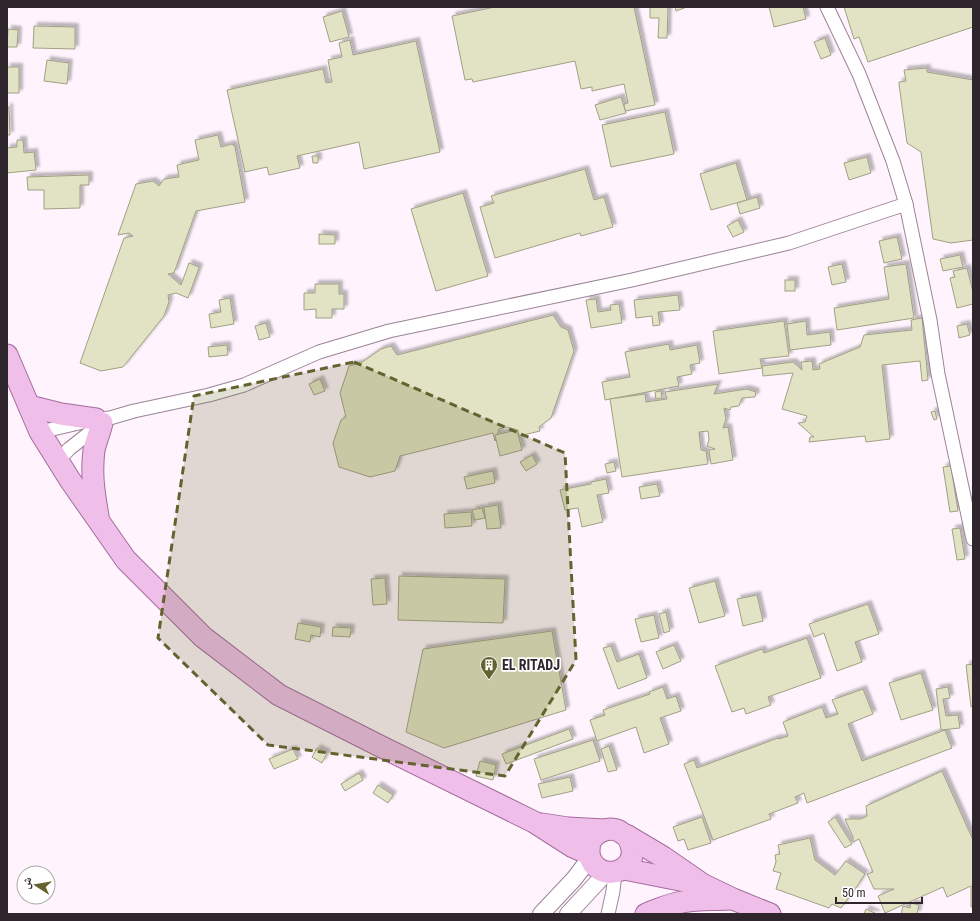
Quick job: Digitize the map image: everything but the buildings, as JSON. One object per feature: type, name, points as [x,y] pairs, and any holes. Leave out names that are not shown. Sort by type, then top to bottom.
[{"type":"main road","points":[[7,355],[40,432],[70,480],[126,560],[199,633],[279,695],[534,822],[589,856]]},
{"type":"main road","points":[[29,406],[61,414],[103,420],[95,448],[92,471],[100,523]]},
{"type":"main road","points":[[534,822],[568,828],[612,829],[620,831],[663,857],[702,884],[733,899],[770,914]]},
{"type":"main road","points":[[605,830],[598,833],[592,839],[589,846],[589,856],[593,865],[599,870],[702,884]]},
{"type":"main road","points":[[615,871],[629,863],[632,856],[630,842],[626,835]]},
{"type":"main road","points":[[646,914],[681,902],[733,899]]},
{"type":"street","points":[[828,7],[864,89],[893,161],[906,204],[930,320],[938,374],[973,539]]},
{"type":"street","points":[[40,432],[103,420],[134,411],[209,395],[244,385],[319,352],[389,331],[632,280],[789,243],[906,204]]},
{"type":"street","points":[[58,461],[69,449],[103,420]]},
{"type":"street","points":[[540,914],[574,879],[589,856]]},
{"type":"street","points":[[568,914],[615,871]]},
{"type":"street","points":[[608,914],[613,891],[615,871]]},
{"type":"highlighted area","points":[[354,362],[565,453],[576,660],[505,776],[268,745],[158,638],[194,396]]},
{"type":"place","name":"EL RITADJ","points":[[489,680]]}]
